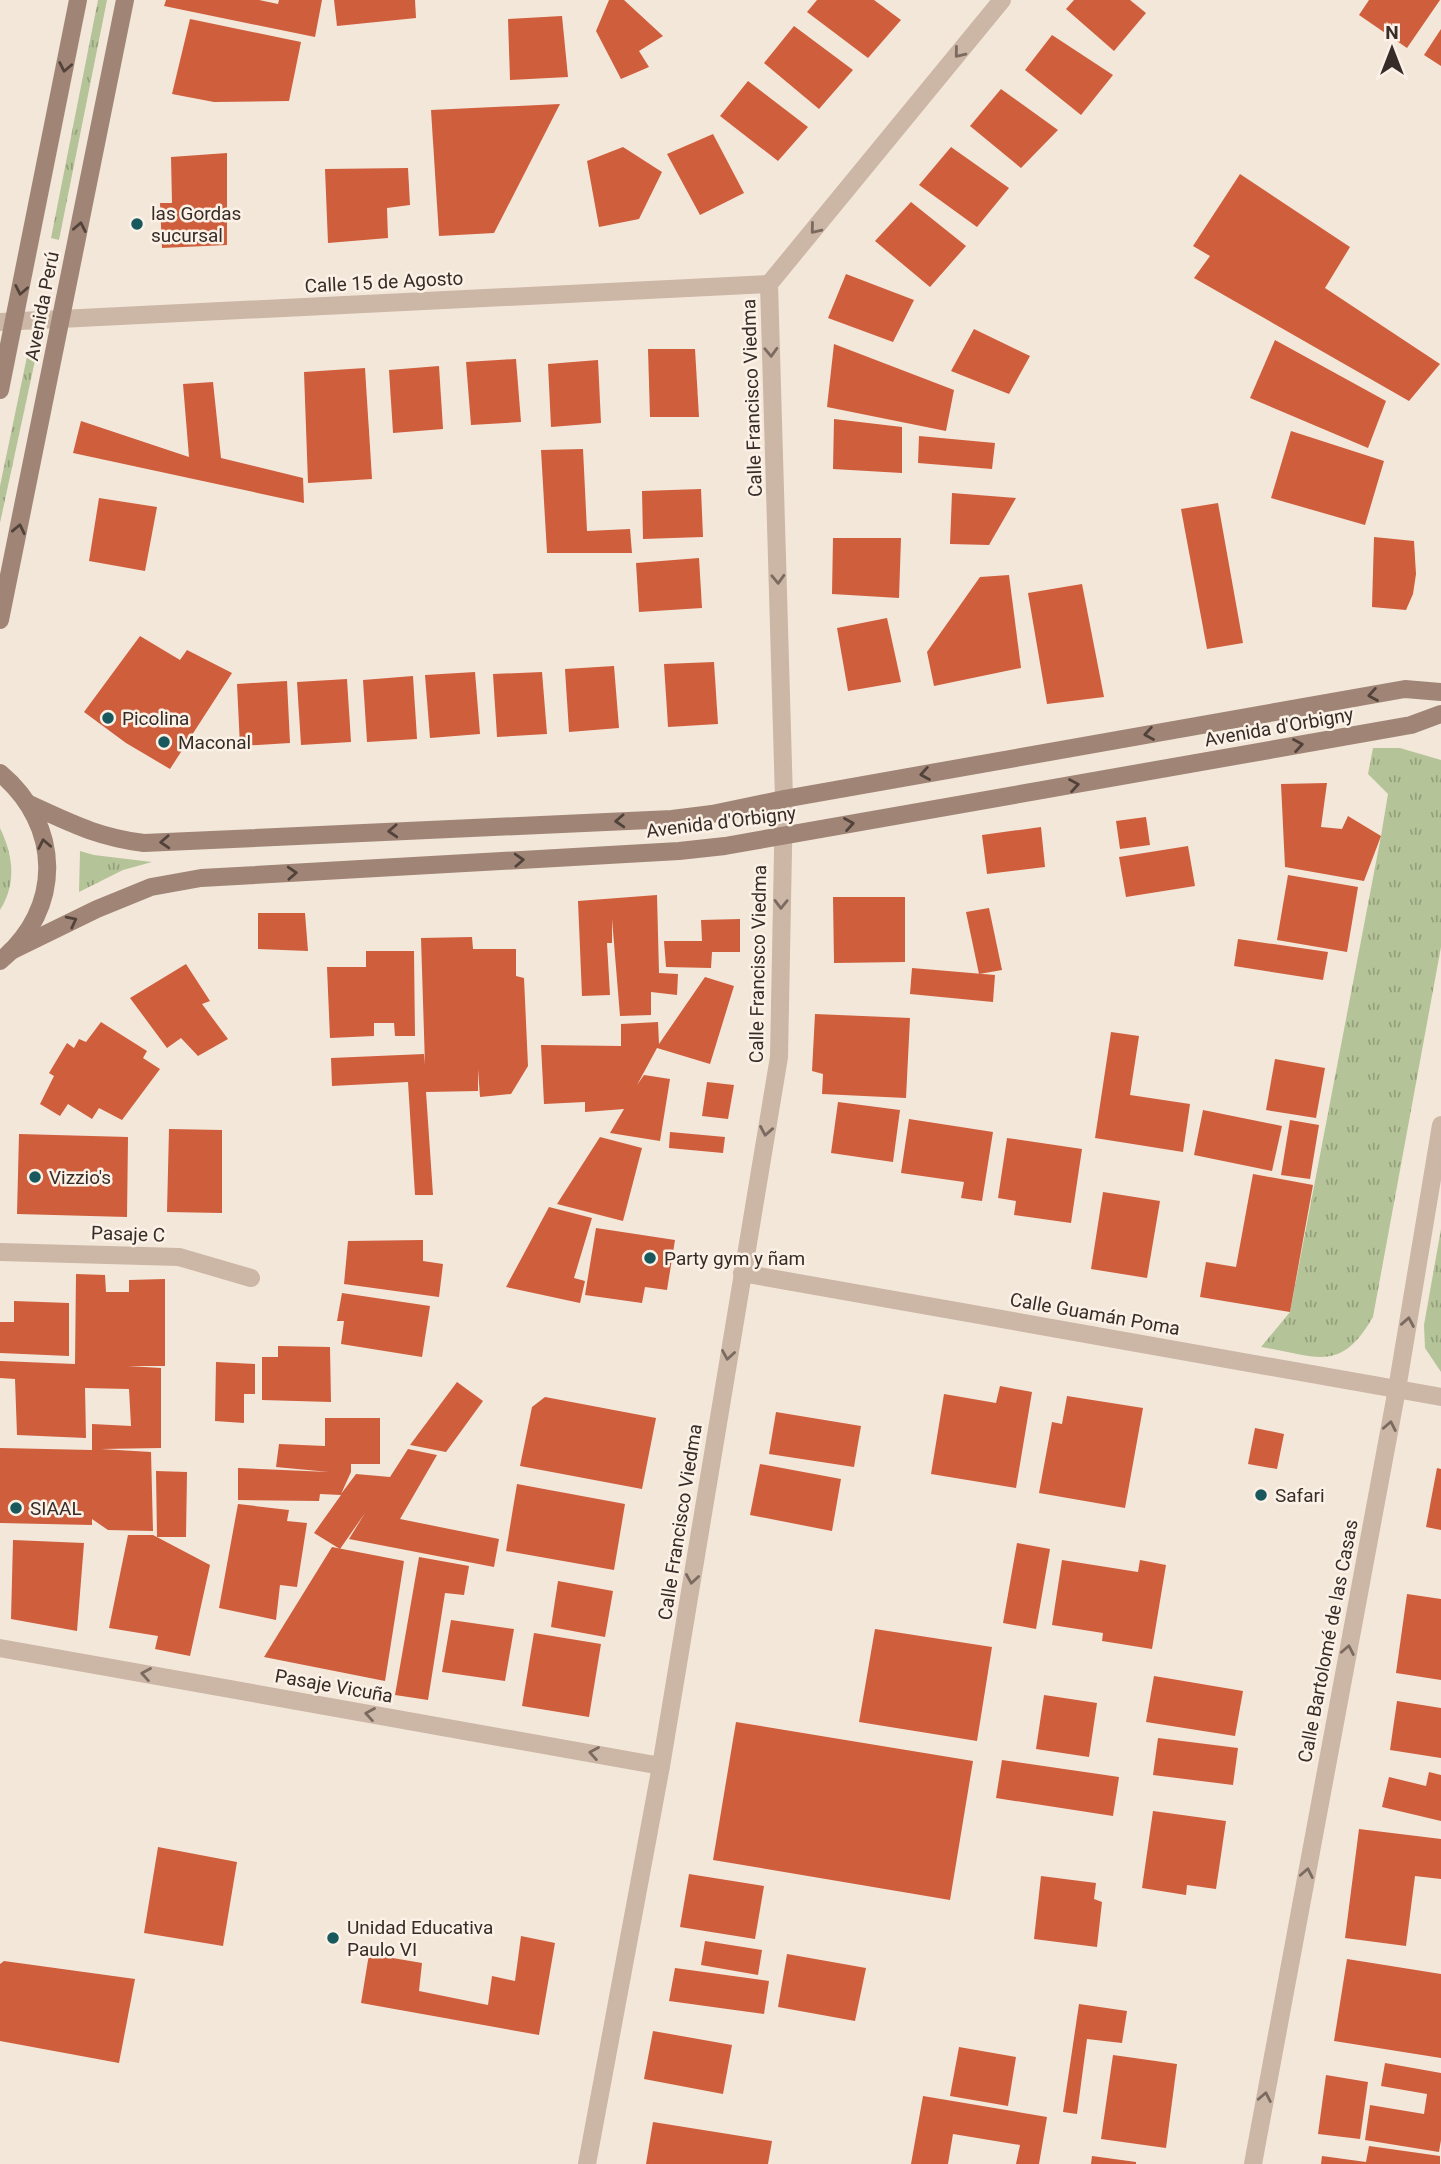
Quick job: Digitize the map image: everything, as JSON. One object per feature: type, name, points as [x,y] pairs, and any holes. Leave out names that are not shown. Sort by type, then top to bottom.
[{"type":"main road","name":"Avenida Perú","points":[[0,390],[7,322],[78,0]]},
{"type":"main road","name":"Avenida Perú","points":[[0,620],[125,0]]},
{"type":"main road","name":"Avenida d'Orbigny","points":[[29,804],[90,832],[144,843],[672,819],[1405,689],[1441,692]]},
{"type":"main road","name":"Avenida d'Orbigny","points":[[6,956],[97,909],[151,887],[201,878],[679,851],[782,836],[1411,725],[1441,714]]},
{"type":"main road","points":[[0,773],[15,785],[39,822],[45,841],[47,881],[43,901],[35,919],[6,956]]},
{"type":"street","name":"Calle Francisco Viedma","points":[[587,2164],[661,1766],[779,1057],[784,799],[769,284],[1002,0]]},
{"type":"street","name":"Calle 15 de Agosto","points":[[7,322],[769,284]]},
{"type":"street","name":"Calle Bartolomé de las Casas","points":[[1253,2164],[1396,1389],[1441,1125]]},
{"type":"street","name":"Pasaje C","points":[[0,1251],[180,1257],[251,1278]]},
{"type":"street","name":"Calle Guamán Poma","points":[[742,1273],[1441,1396]]},
{"type":"street","name":"Pasaje Vicuña","points":[[0,1648],[661,1766]]},
{"type":"green space","points":[[98,0],[107,0],[59,240],[51,238]]},
{"type":"green space","points":[[30,342],[39,342],[0,523],[0,486]]},
{"type":"green space","points":[[1373,748],[1400,748],[1441,760],[1441,947],[1373,1317],[1349,1347],[1326,1357],[1312,1356],[1261,1347],[1290,1312],[1381,836],[1388,794],[1368,774]]},
{"type":"green space","points":[[0,828],[8,848],[11,879],[0,910]]},
{"type":"green space","points":[[80,851],[152,862],[123,870],[79,892]]},
{"type":"green space","points":[[1441,1229],[1441,1372],[1425,1348],[1424,1325]]},
{"type":"building","points":[[166,0],[259,0],[278,4],[279,0],[322,0],[315,37],[164,6]]},
{"type":"building","points":[[334,0],[415,0],[416,18],[337,26]]},
{"type":"building","points":[[609,0],[624,0],[663,36],[639,51],[649,67],[621,79],[596,31]]},
{"type":"building","points":[[817,0],[874,0],[901,20],[868,58],[807,12]]},
{"type":"building","points":[[1074,0],[1130,0],[1146,13],[1114,51],[1066,9]]},
{"type":"building","points":[[1369,0],[1440,0],[1407,48],[1359,15]]},
{"type":"building","points":[[562,16],[568,77],[510,80],[508,19]]},
{"type":"building","points":[[190,19],[301,42],[289,101],[214,102],[172,94]]},
{"type":"building","points":[[794,26],[853,70],[819,109],[764,63]]},
{"type":"building","points":[[1441,29],[1441,66],[1424,55]]},
{"type":"building","points":[[1052,35],[1113,75],[1081,115],[1025,70]]},
{"type":"building","points":[[748,81],[808,127],[778,161],[720,116]]},
{"type":"building","points":[[1001,89],[1058,130],[1021,168],[970,126]]},
{"type":"building","points":[[560,104],[494,233],[439,236],[431,110]]},
{"type":"building","points":[[713,134],[744,193],[700,215],[667,154]]},
{"type":"building","points":[[623,147],[662,172],[639,219],[599,227],[587,161]]},
{"type":"building","points":[[951,147],[1009,188],[977,227],[919,185]]},
{"type":"building","points":[[227,153],[227,245],[162,248],[160,203],[172,203],[171,157]]},
{"type":"building","points":[[408,168],[410,205],[387,208],[388,238],[328,243],[325,169]]},
{"type":"building","points":[[1240,174],[1350,247],[1325,288],[1440,364],[1409,401],[1194,278],[1210,256],[1193,246]]},
{"type":"building","points":[[911,202],[966,246],[930,287],[875,241]]},
{"type":"building","points":[[846,274],[914,300],[893,342],[828,318]]},
{"type":"building","points":[[974,329],[1030,356],[1009,394],[951,371]]},
{"type":"building","points":[[1275,340],[1386,401],[1368,448],[1250,398]]},
{"type":"building","points":[[834,344],[954,390],[946,431],[827,407]]},
{"type":"building","points":[[648,349],[695,349],[699,417],[650,417]]},
{"type":"building","points":[[516,359],[521,422],[471,425],[466,362]]},
{"type":"building","points":[[598,360],[601,423],[551,427],[548,364]]},
{"type":"building","points":[[439,366],[443,429],[393,433],[389,370]]},
{"type":"building","points":[[365,368],[372,479],[308,483],[304,372]]},
{"type":"building","points":[[213,382],[221,458],[303,478],[304,503],[73,453],[81,421],[189,457],[183,384]]},
{"type":"building","points":[[834,419],[902,427],[902,473],[833,469]]},
{"type":"building","points":[[1291,431],[1384,461],[1365,525],[1271,498]]},
{"type":"building","points":[[919,436],[995,443],[992,469],[918,463]]},
{"type":"building","points":[[583,449],[587,531],[630,529],[632,553],[547,553],[541,450]]},
{"type":"building","points":[[701,489],[703,537],[643,539],[642,491]]},
{"type":"building","points":[[952,493],[1016,498],[989,545],[950,544]]},
{"type":"building","points":[[99,498],[157,507],[145,571],[89,561]]},
{"type":"building","points":[[1218,503],[1243,643],[1207,649],[1181,509]]},
{"type":"building","points":[[1374,537],[1414,541],[1416,574],[1413,594],[1406,610],[1372,607]]},
{"type":"building","points":[[833,538],[901,538],[899,598],[832,594]]},
{"type":"building","points":[[699,558],[702,608],[639,612],[636,563]]},
{"type":"building","points":[[1009,575],[1021,668],[934,686],[927,652],[980,577]]},
{"type":"building","points":[[1082,584],[1104,697],[1047,704],[1028,593]]},
{"type":"building","points":[[887,618],[901,682],[848,691],[837,628]]},
{"type":"building","points":[[140,636],[180,660],[187,650],[232,673],[170,769],[126,743],[84,712]]},
{"type":"building","points":[[714,662],[718,724],[668,727],[664,664]]},
{"type":"building","points":[[614,666],[619,728],[569,732],[565,669]]},
{"type":"building","points":[[475,672],[480,734],[430,738],[425,675]]},
{"type":"building","points":[[542,672],[547,734],[497,737],[493,674]]},
{"type":"building","points":[[413,676],[417,739],[367,742],[363,680]]},
{"type":"building","points":[[347,679],[351,742],[301,745],[297,682]]},
{"type":"building","points":[[287,681],[290,743],[240,746],[237,684]]},
{"type":"building","points":[[1327,783],[1321,827],[1342,829],[1348,816],[1381,836],[1364,881],[1285,867],[1281,784]]},
{"type":"building","points":[[1146,817],[1150,845],[1120,849],[1116,821]]},
{"type":"building","points":[[1041,827],[1045,867],[987,874],[982,835]]},
{"type":"building","points":[[1188,846],[1195,886],[1126,897],[1119,857]]},
{"type":"building","points":[[1288,875],[1358,887],[1347,952],[1277,940]]},
{"type":"building","points":[[657,895],[659,973],[678,974],[677,995],[651,992],[651,1015],[620,1016],[612,919],[612,943],[607,943],[610,995],[582,996],[578,901]]},
{"type":"building","points":[[833,897],[905,897],[905,962],[834,963]]},
{"type":"building","points":[[989,908],[1002,970],[979,974],[966,912]]},
{"type":"building","points":[[258,913],[305,913],[308,951],[258,949]]},
{"type":"building","points":[[740,919],[740,952],[712,952],[711,968],[666,967],[664,941],[702,941],[701,920]]},
{"type":"building","points":[[472,937],[473,949],[516,949],[516,976],[524,978],[528,1066],[511,1094],[480,1097],[478,1069],[478,1091],[426,1092],[433,1195],[415,1195],[408,1082],[332,1086],[331,1058],[424,1054],[425,1065],[421,938]]},
{"type":"building","points":[[1238,939],[1328,952],[1323,980],[1234,966]]},
{"type":"building","points":[[366,951],[414,951],[415,1036],[395,1036],[394,1023],[374,1023],[374,1036],[330,1038],[327,967],[366,967]]},
{"type":"building","points":[[186,964],[210,1001],[202,1004],[228,1039],[198,1056],[181,1038],[167,1048],[130,998]]},
{"type":"building","points":[[912,968],[995,975],[993,1002],[910,994]]},
{"type":"building","points":[[705,977],[734,986],[710,1064],[657,1048],[637,1085],[644,1075],[670,1079],[660,1141],[610,1133],[624,1109],[585,1112],[585,1102],[544,1104],[541,1045],[621,1046],[621,1024],[658,1022],[659,1044]]},
{"type":"building","points":[[815,1014],[910,1018],[906,1098],[822,1094],[823,1074],[812,1071]]},
{"type":"building","points":[[101,1022],[147,1051],[143,1058],[160,1069],[122,1120],[99,1108],[92,1119],[68,1104],[60,1116],[40,1104],[54,1076],[49,1073],[67,1043],[74,1048],[79,1039],[86,1042]]},
{"type":"building","points":[[1111,1032],[1139,1036],[1130,1095],[1190,1104],[1183,1152],[1095,1138]]},
{"type":"building","points":[[1275,1059],[1325,1068],[1316,1118],[1266,1110]]},
{"type":"building","points":[[707,1082],[734,1085],[728,1119],[702,1116]]},
{"type":"building","points":[[838,1102],[900,1110],[893,1162],[831,1153]]},
{"type":"building","points":[[1203,1110],[1282,1126],[1272,1171],[1194,1155]]},
{"type":"building","points":[[909,1119],[993,1132],[982,1201],[961,1198],[964,1182],[901,1173]]},
{"type":"building","points":[[1290,1120],[1319,1125],[1310,1179],[1281,1175]]},
{"type":"building","points":[[169,1129],[222,1130],[222,1213],[167,1212]]},
{"type":"building","points":[[670,1132],[725,1137],[723,1153],[669,1148]]},
{"type":"building","points":[[19,1134],[128,1137],[127,1217],[17,1214]]},
{"type":"building","points":[[600,1137],[642,1148],[623,1221],[557,1204]]},
{"type":"building","points":[[1007,1138],[1082,1149],[1071,1223],[1014,1215],[1016,1201],[998,1198]]},
{"type":"building","points":[[1253,1174],[1313,1185],[1290,1312],[1200,1297],[1206,1262],[1236,1267]]},
{"type":"building","points":[[1103,1192],[1160,1201],[1147,1278],[1091,1269]]},
{"type":"building","points":[[549,1207],[592,1218],[574,1278],[585,1281],[580,1303],[506,1287]]},
{"type":"building","points":[[596,1228],[675,1240],[667,1290],[645,1287],[642,1303],[585,1295]]},
{"type":"building","points":[[423,1240],[423,1261],[443,1264],[439,1297],[344,1284],[348,1241]]},
{"type":"building","points":[[76,1274],[105,1275],[106,1292],[129,1292],[129,1280],[165,1279],[165,1366],[128,1366],[161,1368],[161,1448],[101,1449],[151,1452],[153,1531],[108,1530],[92,1519],[92,1525],[0,1523],[0,1448],[92,1450],[92,1424],[131,1426],[129,1389],[85,1388],[86,1438],[17,1435],[15,1379],[0,1378],[0,1361],[75,1364]]},
{"type":"building","points":[[342,1293],[430,1306],[422,1357],[341,1344],[344,1321],[337,1321]]},
{"type":"building","points":[[14,1301],[69,1303],[69,1356],[0,1353],[0,1322],[14,1322]]},
{"type":"building","points":[[278,1346],[330,1347],[331,1402],[262,1400],[262,1357],[278,1357]]},
{"type":"building","points":[[216,1362],[255,1364],[255,1394],[244,1394],[244,1423],[215,1421]]},
{"type":"building","points":[[457,1382],[483,1401],[446,1452],[410,1445]]},
{"type":"building","points":[[1000,1386],[1032,1392],[1016,1488],[931,1474],[944,1394],[996,1403]]},
{"type":"building","points":[[1067,1396],[1143,1408],[1125,1508],[1039,1493],[1052,1422],[1062,1424]]},
{"type":"building","points":[[545,1397],[656,1418],[642,1489],[520,1466],[532,1407]]},
{"type":"building","points":[[776,1412],[861,1426],[854,1467],[769,1454]]},
{"type":"building","points":[[325,1418],[380,1418],[380,1464],[351,1464],[351,1472],[341,1494],[356,1474],[390,1477],[408,1449],[437,1455],[400,1519],[499,1539],[494,1567],[349,1539],[365,1513],[340,1549],[314,1533],[341,1495],[320,1494],[319,1501],[238,1500],[238,1468],[329,1472],[276,1467],[279,1444],[325,1446]]},
{"type":"building","points":[[1255,1428],[1284,1434],[1277,1469],[1248,1464]]},
{"type":"building","points":[[760,1464],[841,1479],[832,1531],[750,1515]]},
{"type":"building","points":[[1437,1468],[1441,1469],[1441,1530],[1426,1527]]},
{"type":"building","points":[[156,1471],[187,1472],[186,1537],[157,1537]]},
{"type":"building","points":[[517,1484],[625,1504],[614,1570],[506,1551]]},
{"type":"building","points":[[238,1504],[289,1510],[287,1521],[307,1523],[297,1587],[280,1585],[276,1620],[219,1608]]},
{"type":"building","points":[[128,1535],[153,1535],[210,1565],[190,1656],[155,1649],[158,1636],[109,1628]]},
{"type":"building","points":[[13,1540],[84,1543],[77,1631],[11,1619]]},
{"type":"building","points":[[1017,1543],[1050,1549],[1036,1629],[1003,1623]]},
{"type":"building","points":[[332,1547],[404,1561],[385,1681],[264,1657]]},
{"type":"building","points":[[419,1557],[469,1566],[464,1595],[445,1593],[428,1700],[395,1695]]},
{"type":"building","points":[[1062,1560],[1138,1572],[1140,1560],[1166,1565],[1152,1649],[1102,1641],[1103,1633],[1052,1625]]},
{"type":"building","points":[[558,1581],[613,1591],[605,1637],[551,1627]]},
{"type":"building","points":[[1407,1594],[1441,1599],[1441,1680],[1396,1673]]},
{"type":"building","points":[[451,1620],[514,1629],[505,1681],[442,1672]]},
{"type":"building","points":[[875,1629],[992,1647],[977,1741],[859,1722]]},
{"type":"building","points":[[534,1633],[601,1644],[589,1717],[522,1706]]},
{"type":"building","points":[[1154,1676],[1243,1691],[1235,1736],[1146,1722]]},
{"type":"building","points":[[1044,1695],[1097,1703],[1089,1757],[1036,1749]]},
{"type":"building","points":[[1397,1701],[1441,1708],[1441,1758],[1390,1750]]},
{"type":"building","points":[[736,1722],[973,1761],[950,1900],[713,1860]]},
{"type":"building","points":[[1158,1738],[1238,1748],[1233,1785],[1153,1775]]},
{"type":"building","points":[[1002,1760],[1119,1777],[1113,1816],[996,1798]]},
{"type":"building","points":[[1429,1772],[1441,1775],[1441,1821],[1382,1807],[1389,1777],[1426,1786]]},
{"type":"building","points":[[1153,1811],[1226,1821],[1216,1889],[1187,1885],[1186,1895],[1142,1888]]},
{"type":"building","points":[[1359,1829],[1441,1839],[1441,1879],[1415,1876],[1406,1946],[1345,1938]]},
{"type":"building","points":[[158,1847],[237,1862],[223,1946],[144,1933]]},
{"type":"building","points":[[689,1874],[764,1886],[755,1939],[680,1927]]},
{"type":"building","points":[[1041,1876],[1096,1883],[1094,1899],[1102,1902],[1097,1947],[1034,1939]]},
{"type":"building","points":[[521,1936],[555,1943],[539,2035],[361,2003],[369,1954],[422,1963],[419,1991],[488,2005],[492,1976],[515,1981]]},
{"type":"building","points":[[705,1941],[762,1950],[758,1975],[701,1965]]},
{"type":"building","points":[[787,1954],[866,1968],[855,2021],[778,2007]]},
{"type":"building","points":[[1347,1959],[1441,1974],[1441,2058],[1334,2041]]},
{"type":"building","points":[[4,1961],[135,1979],[119,2063],[0,2041],[0,1964]]},
{"type":"building","points":[[675,1968],[769,1981],[764,2014],[669,2001]]},
{"type":"building","points":[[1079,2004],[1127,2011],[1122,2043],[1087,2039],[1077,2114],[1063,2112]]},
{"type":"building","points":[[653,2031],[732,2045],[723,2094],[644,2079]]},
{"type":"building","points":[[959,2047],[1016,2057],[1008,2106],[950,2096]]},
{"type":"building","points":[[1113,2055],[1177,2064],[1166,2148],[1101,2139]]},
{"type":"building","points":[[1385,2063],[1441,2073],[1439,2152],[1365,2140],[1370,2105],[1424,2114],[1427,2094],[1381,2086]]},
{"type":"building","points":[[1326,2075],[1368,2082],[1360,2139],[1318,2134]]},
{"type":"building","points":[[923,2096],[1047,2117],[1039,2164],[1016,2164],[1020,2145],[953,2134],[948,2164],[911,2164]]},
{"type":"building","points":[[653,2122],[772,2141],[768,2164],[646,2164]]},
{"type":"building","points":[[1369,2146],[1440,2156],[1440,2164],[1321,2164],[1322,2156],[1366,2162]]},
{"type":"building","points":[[1092,2156],[1136,2162],[1136,2164],[1091,2164]]},
{"type":"place","name":"las Gordas sucursal","points":[[137,224]]},
{"type":"place","name":"Picolina","points":[[108,718]]},
{"type":"place","name":"Maconal","points":[[164,742]]},
{"type":"place","name":"Vizzio's","points":[[35,1177]]},
{"type":"place","name":"Party gym y ñam","points":[[650,1258]]},
{"type":"place","name":"Safari","points":[[1261,1495]]},
{"type":"place","name":"SIAAL","points":[[16,1508]]},
{"type":"place","name":"Unidad Educativa Paulo VI","points":[[333,1938]]}]
